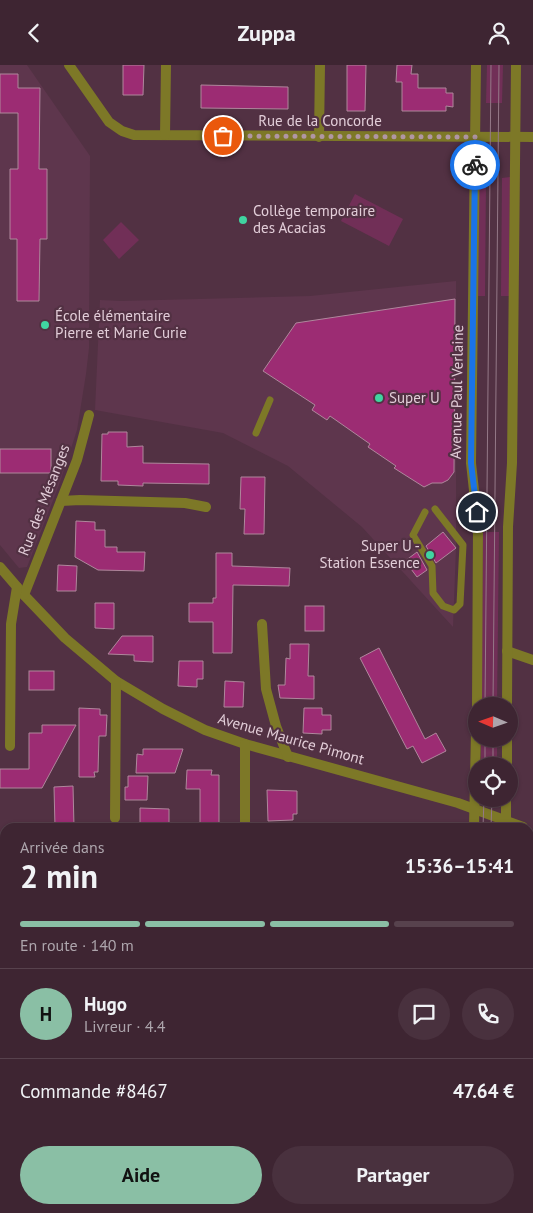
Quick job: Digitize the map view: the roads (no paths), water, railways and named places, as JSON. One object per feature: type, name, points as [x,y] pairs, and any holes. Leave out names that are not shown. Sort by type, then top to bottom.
[{"type":"street","name":"Rue de la Concorde","points":[[69,65],[109,122],[122,131],[134,135],[475,137]]},
{"type":"street","points":[[165,135],[166,65]]},
{"type":"street","points":[[319,137],[320,65]]},
{"type":"street","name":"Avenue Paul Verlaine","points":[[476,65],[471,463],[478,527],[476,697]]},
{"type":"street","points":[[507,697],[508,527],[512,463],[516,65]]},
{"type":"street","points":[[475,137],[533,137]]},
{"type":"street","name":"Rue des Mésanges","points":[[10,745],[11,624],[20,591],[61,501],[77,460],[89,415]]},
{"type":"street","points":[[61,501],[185,503],[206,507]]},
{"type":"street","name":"Avenue Maurice Pimont","points":[[0,567],[65,638],[116,681],[163,709],[205,730],[245,745],[349,772],[475,809],[504,823]]},
{"type":"street","points":[[262,624],[266,689],[276,726],[288,757]]},
{"type":"street","points":[[508,651],[533,659]]},
{"type":"street","points":[[115,817],[116,681]]},
{"type":"street","points":[[245,745],[245,823]]},
{"type":"street","points":[[474,823],[476,747]]},
{"type":"street","points":[[506,807],[506,823]]},
{"type":"lane","points":[[256,433],[270,400]]},
{"type":"lane","points":[[426,512],[413,535],[432,566],[432,593],[443,606],[454,610],[460,604],[463,545],[435,509]]},
{"type":"tram line","points":[[485,697],[491,65]]},
{"type":"tram line","points":[[493,697],[499,65]]},
{"type":"tram line","points":[[485,747],[485,757]]},
{"type":"tram line","points":[[493,747],[493,757]]},
{"type":"tram line","points":[[483,823],[484,807]]},
{"type":"tram line","points":[[491,823],[492,807]]},
{"type":"place","name":"Collège temporaire des Acacias","points":[[243,220]]},
{"type":"place","name":"École élémentaire Pierre et Marie Curie","points":[[45,325]]},
{"type":"place","name":"Super U","points":[[379,398]]},
{"type":"place","name":"Super U - Station Essence","points":[[430,555]]}]
